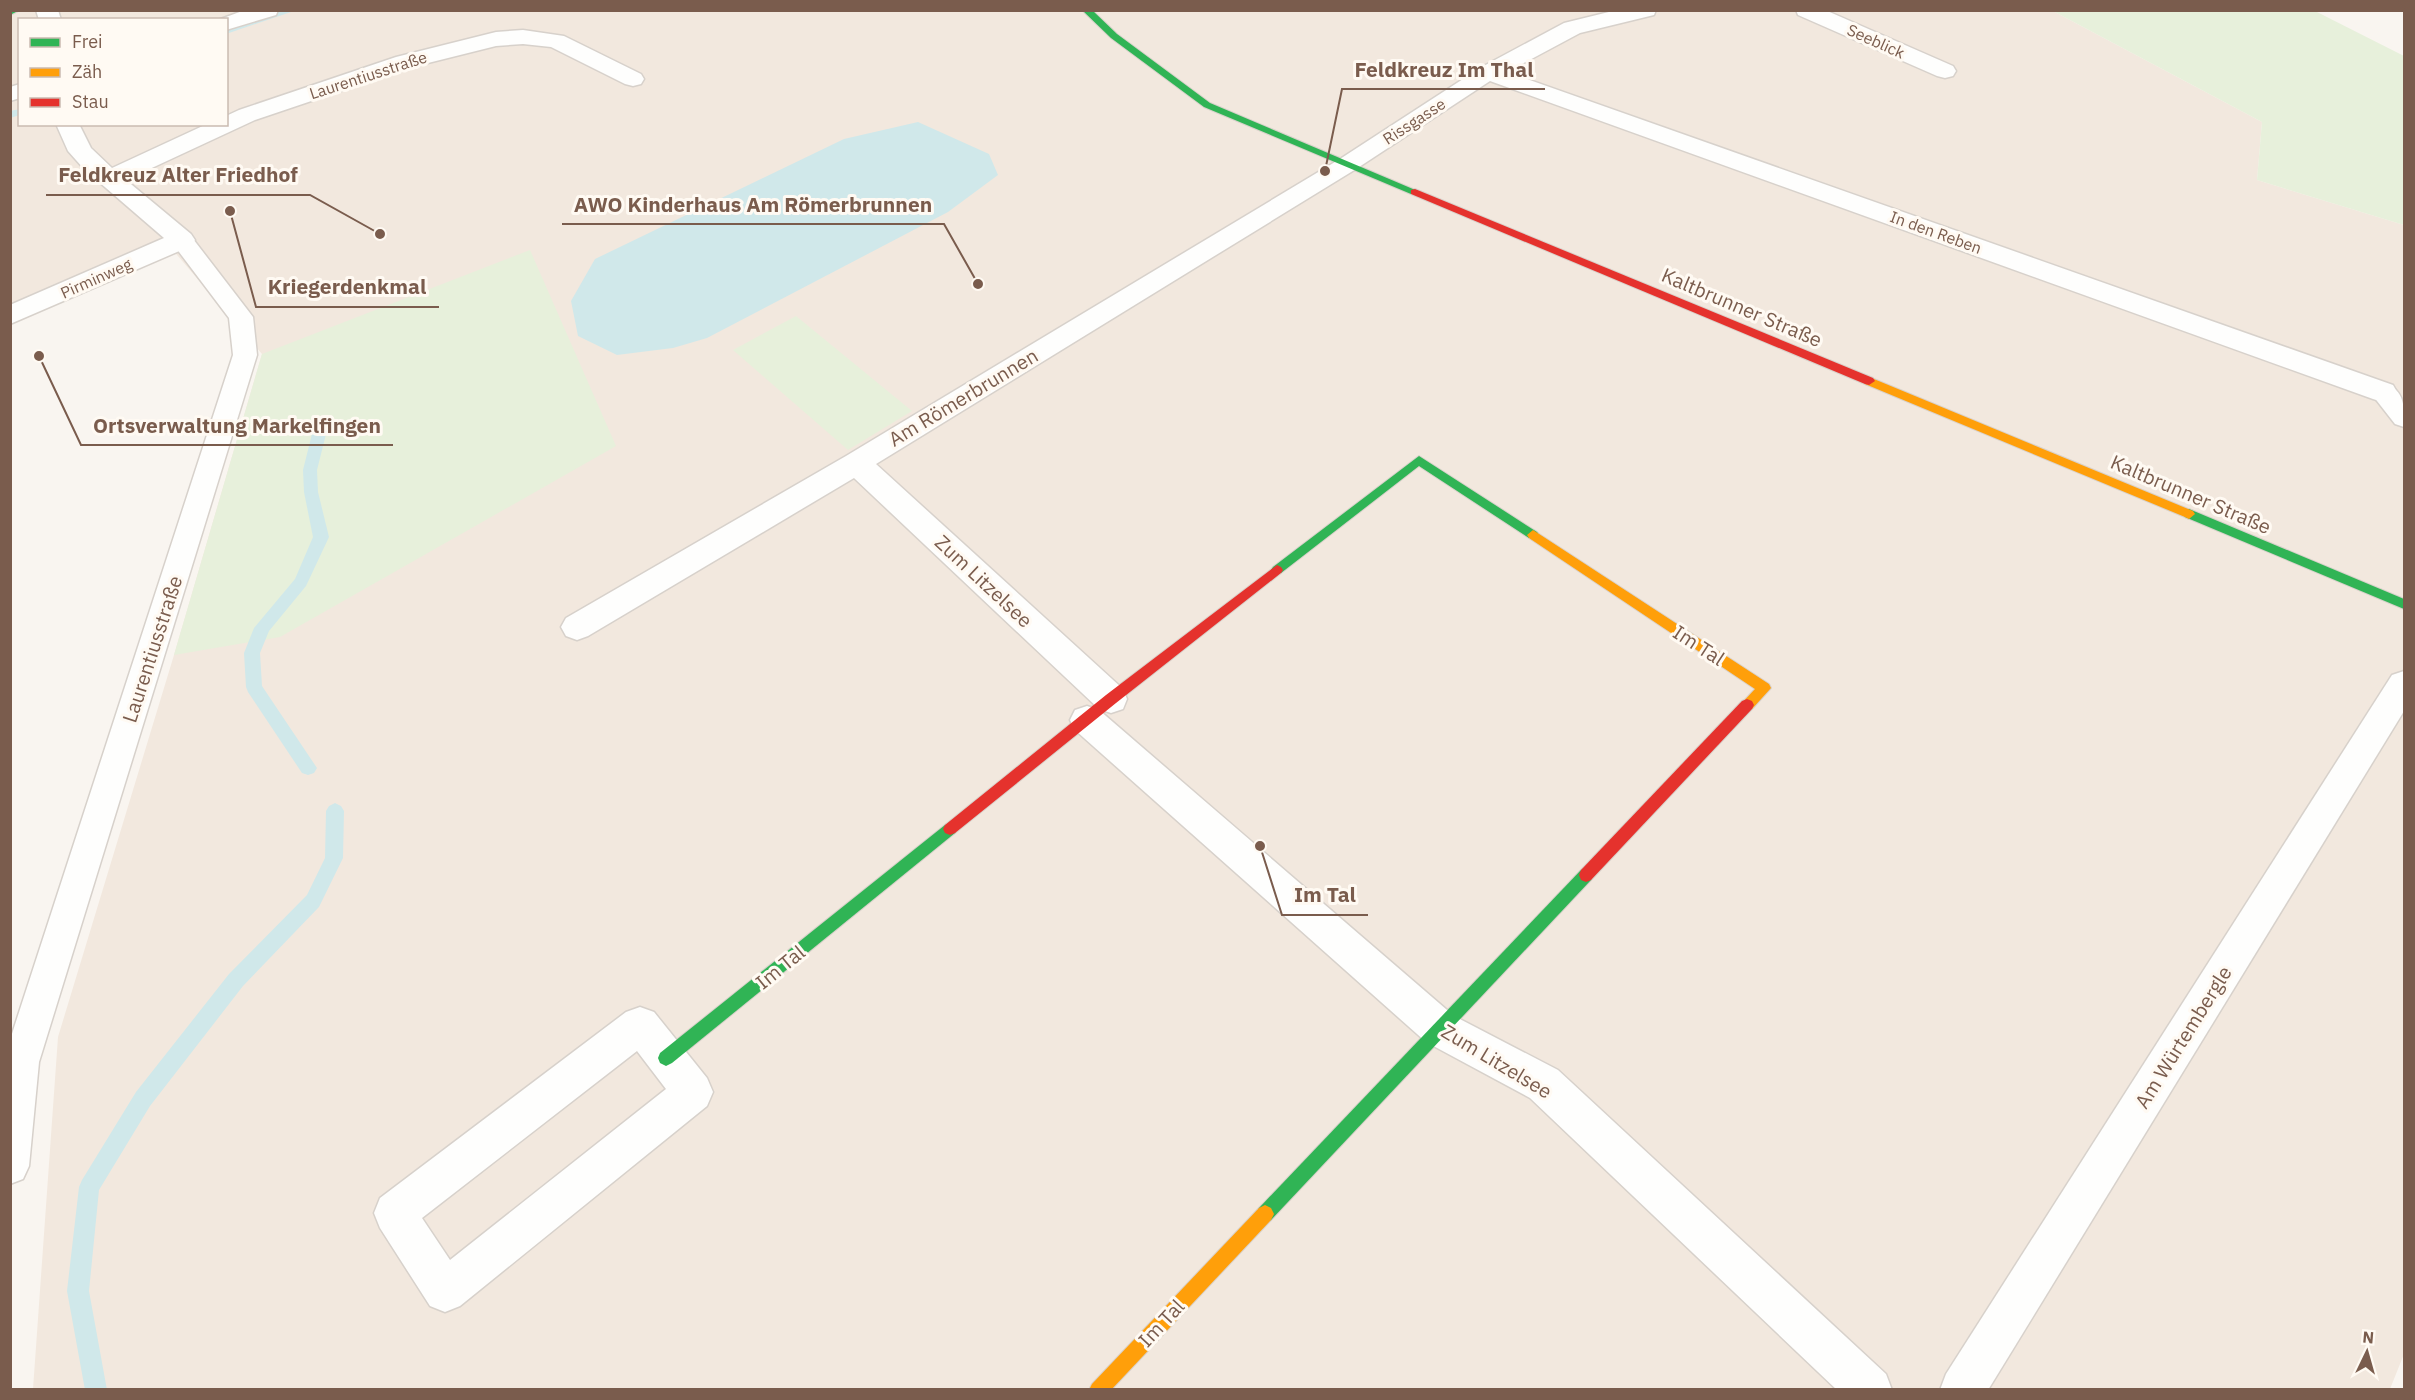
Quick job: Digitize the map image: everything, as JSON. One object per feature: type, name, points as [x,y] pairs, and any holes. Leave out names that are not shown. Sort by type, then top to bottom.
[{"type":"street","points":[[10,12],[16,10]]},
{"type":"street","points":[[228,23],[268,10]]},
{"type":"street","name":"Kaltbrunner Straße","points":[[1086,10],[1113,36],[1208,105],[2404,604]]},
{"type":"street","name":"Rissgasse","points":[[1348,164],[1488,73],[1572,27],[1646,10]]},
{"type":"street","name":"Seeblick","points":[[1806,10],[1945,72]]},
{"type":"street","name":"Laurentiusstraße","points":[[228,124],[247,115],[404,62],[496,39],[523,37],[556,41],[633,79]]},
{"type":"street","name":"In den Reben","points":[[1488,73],[2383,392]]},
{"type":"street","name":"Laurentiusstraße","points":[[69,126],[80,151],[109,179],[182,240]]},
{"type":"street","name":"Laurentiusstraße","points":[[109,179],[223,126]]},
{"type":"street","name":"Am Römerbrunnen","points":[[577,627],[856,463],[1348,164]]},
{"type":"street","name":"Pirminweg","points":[[10,315],[182,240]]},
{"type":"street","name":"Im Tal","points":[[666,1058],[1099,710],[1419,460],[1764,688],[1098,1389]]},
{"type":"street","name":"Zum Litzelsee","points":[[856,463],[1099,710],[1440,1029],[1544,1084],[1870,1389]]},
{"type":"street","name":"Am Würtembergle","points":[[1962,1389],[2404,684]]},
{"type":"street","points":[[639,1025],[666,1058],[693,1092],[445,1291],[395,1213],[639,1025]]},
{"type":"lane","name":"Laurentiusstraße","points":[[10,1166],[21,1062],[244,355],[241,317],[182,240]]},
{"type":"lane","points":[[2383,392],[2404,418]]},
{"type":"shaded area","points":[[11,11],[2053,11],[2262,122],[2257,180],[2404,225],[2404,1354],[2390,1389],[33,1389],[58,1037],[174,655],[262,354],[165,241],[11,308]]},
{"type":"green space","points":[[2053,11],[2315,11],[2404,56],[2404,225],[2257,180],[2262,122]]},
{"type":"green space","points":[[530,250],[616,446],[280,637],[174,655],[262,354]]},
{"type":"green space","points":[[796,316],[912,411],[848,450],[733,350]]},
{"type":"water","points":[[918,122],[989,154],[998,175],[948,212],[707,338],[673,348],[617,355],[578,336],[571,301],[595,259],[844,139]]},
{"type":"waterway","points":[[228,30],[292,10]]},
{"type":"waterway","points":[[10,115],[18,112]]},
{"type":"waterway","points":[[308,768],[254,687],[252,653],[262,628],[301,582],[321,537],[311,492],[310,470],[319,434]]},
{"type":"waterway","points":[[96,1390],[78,1291],[89,1187],[143,1099],[236,980],[313,901],[334,858],[335,811]]},
{"type":"traffic: fast","points":[[10,12],[16,10]]},
{"type":"traffic: fast","points":[[1086,10],[1114,36],[1207,105],[1415,192]]},
{"type":"traffic: fast","points":[[1277,570],[1419,460],[1533,535]]},
{"type":"traffic: fast","points":[[2189,514],[2404,604]]},
{"type":"traffic: fast","points":[[666,1058],[950,829]]},
{"type":"traffic: fast","points":[[1265,1214],[1586,875]]},
{"type":"traffic: slow","points":[[1869,381],[2189,514]]},
{"type":"traffic: slow","points":[[1533,535],[1764,688],[1747,705]]},
{"type":"traffic: slow","points":[[1098,1390],[1265,1214]]},
{"type":"traffic: jam","points":[[1415,192],[1869,381]]},
{"type":"traffic: jam","points":[[950,829],[1111,699],[1277,570]]},
{"type":"traffic: jam","points":[[1586,875],[1747,705]]},
{"type":"place","name":"Feldkreuz Im Thal","points":[[1325,171]]},
{"type":"place","name":"Kriegerdenkmal","points":[[230,211]]},
{"type":"place","name":"Feldkreuz Alter Friedhof","points":[[380,234]]},
{"type":"place","name":"AWO Kinderhaus Am Römerbrunnen","points":[[978,284]]},
{"type":"place","name":"Ortsverwaltung Markelfingen","points":[[39,356]]},
{"type":"place","name":"Im Tal","points":[[1260,846]]}]
